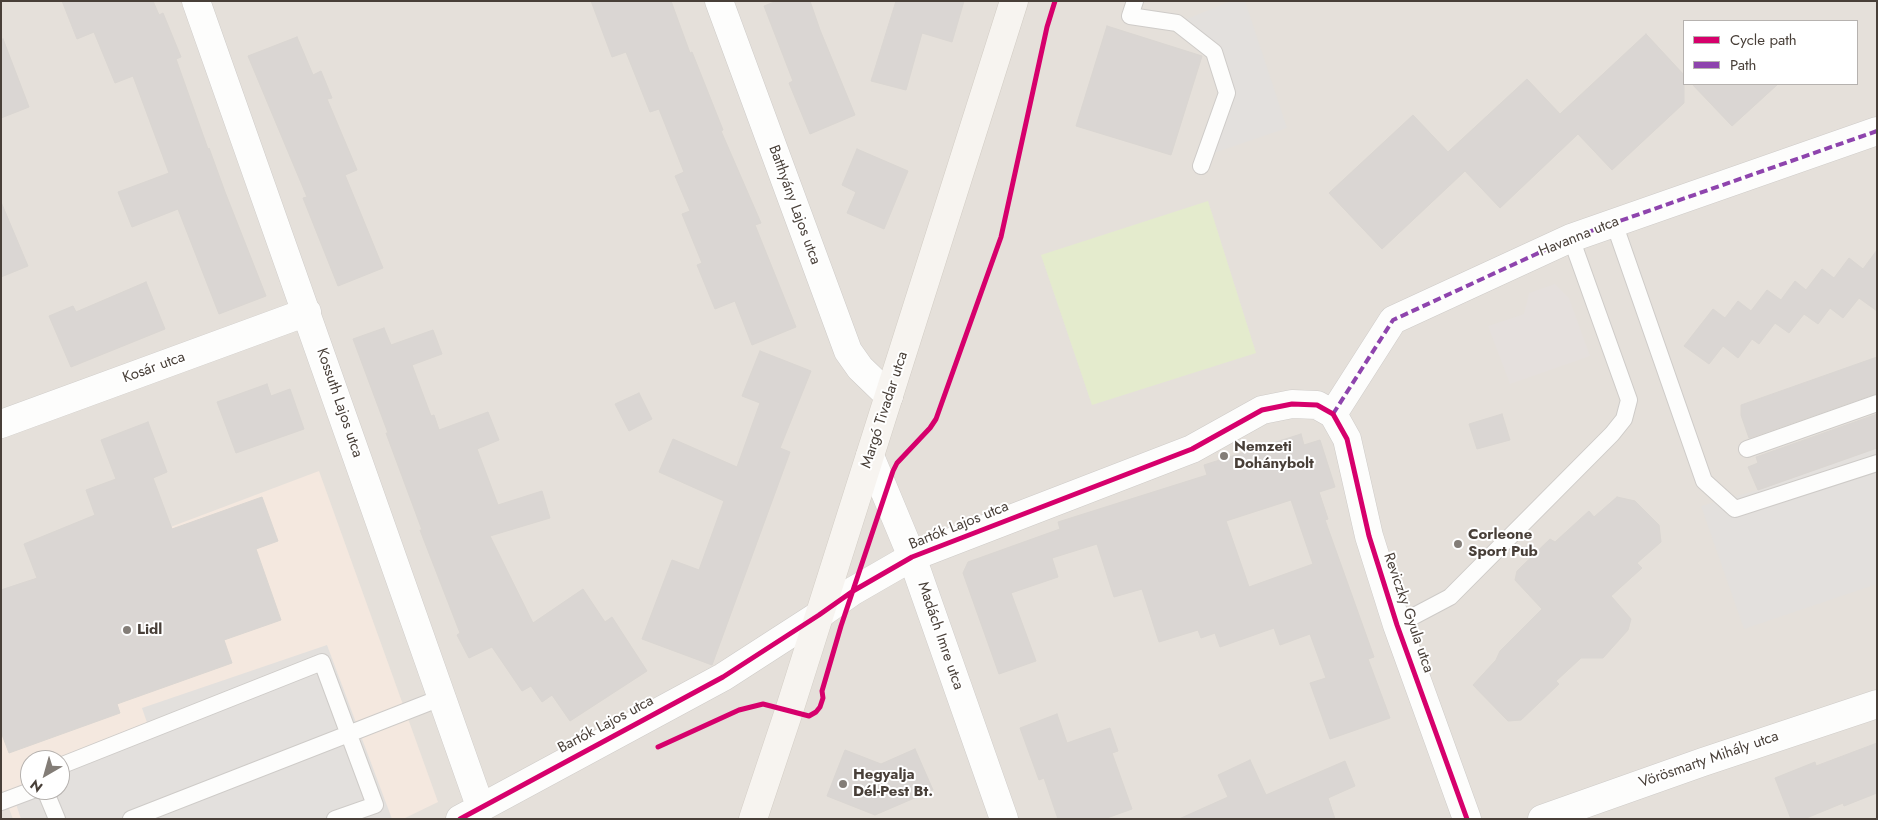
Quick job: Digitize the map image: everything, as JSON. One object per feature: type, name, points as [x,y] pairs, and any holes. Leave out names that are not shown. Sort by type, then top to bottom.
[{"type":"street","name":"Kossuth Lajos utca","points":[[196,1],[443,697],[470,812]]},
{"type":"street","name":"Batthyány Lajos utca","points":[[719,1],[848,351],[860,368],[889,396]]},
{"type":"street","name":"Margó Tivadar utca","points":[[753,819],[1014,1]]},
{"type":"street","name":"Havanna utca","points":[[1333,414],[1393,320],[1571,238],[1877,131]]},
{"type":"street","name":"Kosár utca","points":[[1,424],[307,312]]},
{"type":"street","name":"Bartók Lajos utca","points":[[470,812],[723,677],[853,591],[912,557],[1192,449],[1262,410],[1292,404],[1317,405],[1333,414]]},
{"type":"street","name":"Reviczky Gyula utca","points":[[1333,414],[1347,439],[1368,536],[1397,625],[1467,819]]},
{"type":"street","name":"Madách Imre utca","points":[[870,456],[912,557],[1004,819]]},
{"type":"street","name":"Vörösmarty Mihály utca","points":[[1542,819],[1703,762],[1877,704]]},
{"type":"lane","points":[[1135,1],[1130,16],[1177,23],[1214,52],[1227,93],[1201,166]]},
{"type":"lane","points":[[1614,222],[1704,481],[1736,509],[1877,463]]},
{"type":"lane","points":[[1397,625],[1450,597],[1612,434],[1624,419],[1629,400],[1571,238]]},
{"type":"lane","points":[[1747,449],[1877,403]]},
{"type":"lane","points":[[70,762],[322,662],[375,805],[335,819]]},
{"type":"lane","points":[[131,819],[443,697]]},
{"type":"lane","points":[[1,802],[20,795]]},
{"type":"lane","points":[[49,800],[57,819]]},
{"type":"shaded area","points":[[1,1],[1877,1],[1877,819],[1,819]]},
{"type":"shaded area","points":[[1231,1],[1245,1],[1287,128],[1205,156],[1227,93],[1214,52],[1177,23]]},
{"type":"shaded area","points":[[1555,284],[1569,298],[1590,356],[1510,384],[1488,326],[1524,314],[1529,293]]},
{"type":"shaded area","points":[[1877,446],[1877,584],[1744,629],[1701,506],[1758,490]]},
{"type":"shaded area","points":[[319,471],[438,802],[403,819],[13,819],[1,787],[1,591]]},
{"type":"shaded area","points":[[327,645],[392,819],[21,819],[12,792],[20,792],[20,800],[70,800],[70,769],[152,737],[142,708]]},
{"type":"green space","points":[[1208,201],[1256,353],[1092,405],[1041,255]]},
{"type":"building","points":[[62,1],[153,1],[159,15],[163,13],[181,57],[176,59],[208,149],[266,296],[219,314],[178,209],[132,227],[118,192],[169,173],[133,76],[115,83],[94,32],[77,39]]},
{"type":"building","points":[[591,1],[671,1],[690,53],[692,52],[723,130],[721,131],[761,223],[755,225],[796,327],[752,345],[735,301],[715,309],[697,265],[702,263],[682,214],[690,211],[675,176],[684,172],[659,109],[650,112],[626,52],[612,57]]},
{"type":"building","points":[[777,1],[810,1],[855,115],[810,134],[789,83],[793,81],[764,6]]},
{"type":"building","points":[[896,1],[964,1],[952,42],[922,33],[906,90],[871,81]]},
{"type":"building","points":[[1107,26],[1202,56],[1171,155],[1076,126]]},
{"type":"building","points":[[1646,34],[1683,74],[1684,103],[1612,170],[1578,134],[1500,208],[1465,171],[1382,249],[1329,193],[1413,115],[1448,152],[1527,79],[1560,114]]},
{"type":"building","points":[[297,37],[313,75],[321,71],[332,98],[327,99],[357,170],[345,175],[383,268],[338,286],[303,198],[307,197],[248,56]]},
{"type":"building","points":[[3,39],[29,107],[1,118],[1,40]]},
{"type":"building","points":[[1693,85],[1777,85],[1732,126]]},
{"type":"building","points":[[857,149],[908,171],[884,229],[847,213],[856,192],[842,185]]},
{"type":"building","points":[[1,202],[28,266],[1,277]]},
{"type":"building","points":[[1877,250],[1877,311],[1859,298],[1843,318],[1830,308],[1818,324],[1804,314],[1789,333],[1775,323],[1759,344],[1752,339],[1738,358],[1723,346],[1709,364],[1684,346],[1713,309],[1725,318],[1738,301],[1751,311],[1767,290],[1781,300],[1795,281],[1806,290],[1822,269],[1834,278],[1849,258],[1863,269]]},
{"type":"building","points":[[146,282],[165,329],[71,367],[49,316],[73,306],[76,312]]},
{"type":"building","points":[[384,328],[391,345],[433,330],[442,354],[412,365],[431,416],[434,415],[439,430],[488,412],[499,440],[477,449],[498,505],[542,491],[550,518],[490,536],[533,623],[583,589],[605,622],[612,617],[647,671],[570,721],[552,695],[542,702],[531,686],[522,691],[492,647],[469,658],[457,635],[460,633],[420,530],[422,530],[353,339]]},
{"type":"building","points":[[760,351],[811,371],[780,448],[790,452],[712,665],[642,639],[672,560],[699,570],[724,501],[659,472],[673,439],[737,467],[760,403],[742,396]]},
{"type":"building","points":[[1877,357],[1877,393],[1749,438],[1741,415],[1741,405]]},
{"type":"building","points":[[267,384],[271,396],[290,389],[304,429],[236,453],[217,402]]},
{"type":"building","points":[[639,393],[652,419],[629,431],[615,404]]},
{"type":"building","points":[[1502,414],[1510,440],[1477,449],[1469,424]]},
{"type":"building","points":[[1877,414],[1877,448],[1758,490],[1748,467],[1758,463],[1756,457]]},
{"type":"building","name":"Lidl","points":[[148,422],[167,472],[153,478],[172,529],[262,497],[278,541],[256,549],[281,620],[224,640],[232,663],[117,704],[120,713],[9,753],[1,732],[1,590],[37,578],[24,544],[95,515],[86,490],[116,479],[101,440]]},
{"type":"building","points":[[1301,434],[1304,445],[1320,440],[1335,487],[1319,492],[1328,519],[1325,520],[1374,657],[1368,659],[1390,718],[1330,739],[1310,683],[1326,678],[1310,634],[1280,645],[1274,628],[1220,647],[1215,633],[1201,638],[1198,630],[1159,642],[1142,589],[1114,597],[1097,544],[1052,558],[1058,577],[1011,593],[1036,661],[999,674],[963,573],[968,562],[1060,529],[1058,522],[1207,475],[1204,465]],"holes":[[[1291,500],[1313,564],[1249,587],[1226,521]]]},
{"type":"building","points":[[1617,497],[1635,501],[1659,525],[1661,542],[1637,563],[1642,568],[1611,596],[1631,619],[1628,630],[1603,658],[1581,658],[1556,681],[1559,684],[1521,720],[1508,721],[1473,685],[1496,660],[1500,651],[1542,609],[1515,580],[1517,571],[1550,539],[1555,542],[1589,511],[1594,517]]},
{"type":"building","points":[[1057,714],[1067,743],[1110,728],[1118,751],[1112,753],[1132,809],[1104,819],[1058,819],[1044,778],[1039,780],[1020,728]]},
{"type":"building","points":[[1877,743],[1877,793],[1844,806],[1843,803],[1804,819],[1791,819],[1775,778],[1815,762],[1816,766]]},
{"type":"building","points":[[915,749],[933,790],[875,815],[827,796],[845,750],[881,764]]},
{"type":"building","points":[[1250,760],[1266,795],[1345,761],[1355,786],[1328,798],[1335,819],[1179,819],[1228,797],[1218,775]]},
{"type":"marked path","points":[[1333,414],[1393,320],[1571,238],[1877,131]]},
{"type":"cycle path","points":[[658,747],[739,710],[763,704],[809,716],[820,707],[823,698],[822,691],[841,626],[893,471],[897,463],[936,419],[1001,237],[1047,27],[1055,1]]},
{"type":"cycle path","points":[[460,819],[723,677],[853,591],[912,557],[1192,449],[1262,410],[1292,404],[1317,405],[1333,414],[1347,439],[1369,536],[1397,625],[1467,819]]},
{"type":"place","name":"Nemzeti Dohánybolt","points":[[1224,456]]},
{"type":"place","name":"Corleone Sport Pub","points":[[1458,544]]},
{"type":"place","name":"Lidl","points":[[127,630]]},
{"type":"place","name":"Hegyalja Dél-Pest Bt.","points":[[843,784]]}]
